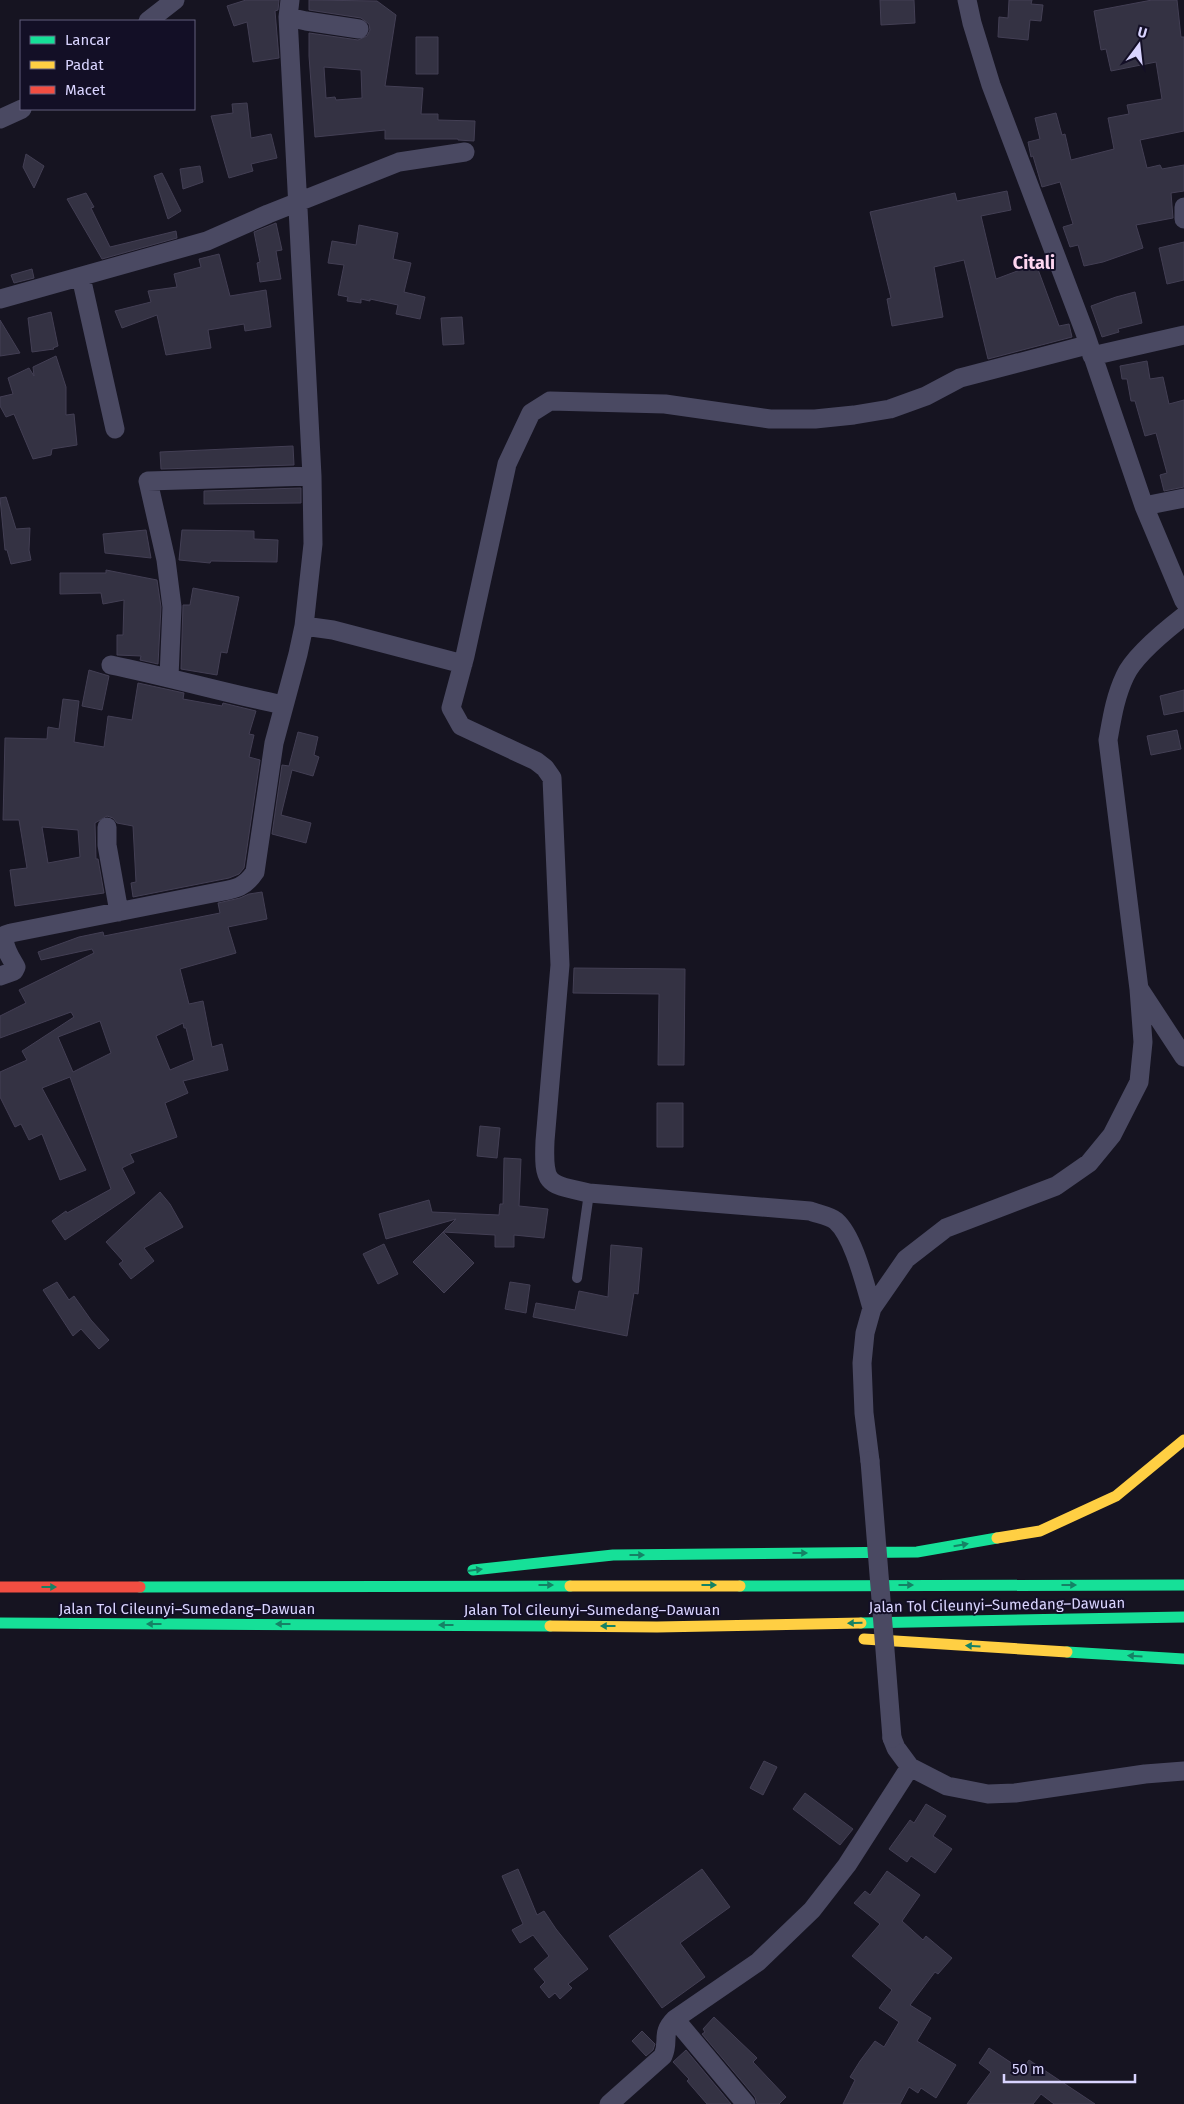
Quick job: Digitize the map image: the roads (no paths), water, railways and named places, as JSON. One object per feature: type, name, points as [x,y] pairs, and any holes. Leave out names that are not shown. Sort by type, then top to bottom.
[{"type":"highway","points":[[457,1572],[613,1555],[917,1552],[1040,1531],[1116,1496],[1184,1440]]},
{"type":"highway","points":[[340,1586],[438,1574]]},
{"type":"highway","name":"Jalan Tol Cileunyi–Sumedang–Dawuan","points":[[0,1587],[1184,1585]]},
{"type":"highway","name":"Jalan Tol Cileunyi–Sumedang–Dawuan","points":[[0,1622],[657,1627],[1184,1617]]},
{"type":"highway","points":[[657,1627],[806,1636]]},
{"type":"highway","points":[[856,1639],[1184,1659]]},
{"type":"street","points":[[149,20],[175,0]]},
{"type":"street","points":[[967,0],[990,85],[1081,323],[1144,506],[1184,601]]},
{"type":"street","points":[[289,8],[306,21],[359,30]]},
{"type":"street","points":[[0,976],[14,971],[16,967],[4,945],[5,935],[243,886],[249,881],[254,872],[274,743],[304,626],[313,544],[312,476],[289,8]]},
{"type":"street","points":[[0,120],[20,110]]},
{"type":"street","points":[[0,299],[207,241],[268,214],[399,162],[465,152]]},
{"type":"street","points":[[1184,207],[1184,218]]},
{"type":"street","points":[[81,277],[114,429]]},
{"type":"street","points":[[872,1308],[849,1240],[836,1220],[810,1211],[589,1193],[553,1184],[548,1178],[544,1167],[560,965],[552,778],[545,768],[536,761],[461,726],[451,708],[463,664],[507,464],[530,413],[550,401],[665,404],[770,419],[815,420],[854,416],[890,409],[908,403],[960,378],[1090,350],[1184,335]]},
{"type":"street","points":[[169,677],[172,607],[166,560],[148,482],[312,476]]},
{"type":"street","points":[[1144,506],[1184,498]]},
{"type":"street","points":[[1184,616],[1160,635],[1125,674],[1114,704],[1108,740],[1139,989],[1143,1042],[1138,1082],[1112,1135],[1089,1163],[1056,1186],[946,1228],[906,1259],[872,1308],[865,1333],[862,1363],[864,1413],[870,1460],[892,1738],[896,1748],[910,1767],[948,1786],[988,1794],[1015,1793],[1145,1774],[1184,1771]]},
{"type":"street","points":[[304,626],[333,630],[463,664]]},
{"type":"street","points":[[110,665],[169,677],[220,692],[283,705]]},
{"type":"street","points":[[107,827],[107,845],[119,912]]},
{"type":"street","points":[[1139,989],[1184,1057]]},
{"type":"street","points":[[609,2104],[664,2056],[667,2048],[665,2036],[667,2027],[675,2019],[758,1962],[812,1910],[847,1865],[910,1767]]},
{"type":"street","points":[[675,2019],[746,2104]]},
{"type":"lane","points":[[577,1278],[589,1193]]},
{"type":"district","name":"Citali","points":[[1034,263]]}]
